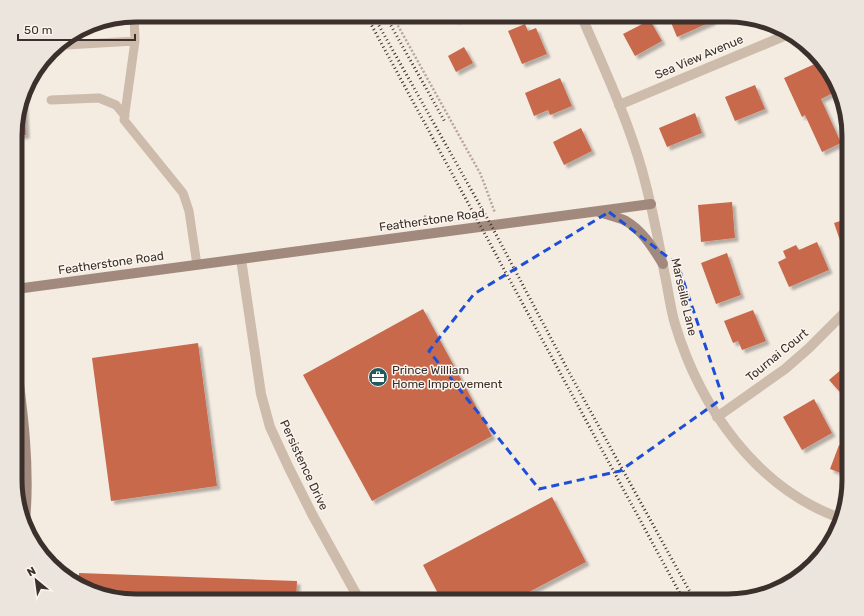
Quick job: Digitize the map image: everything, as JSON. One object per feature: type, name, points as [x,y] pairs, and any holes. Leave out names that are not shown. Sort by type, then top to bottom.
[{"type":"street","points":[[584,22],[619,105],[636,150],[651,204]]},
{"type":"street","name":"Sea View Avenue","points":[[619,105],[783,36]]},
{"type":"street","name":"Featherstone Road","points":[[22,288],[651,204]]},
{"type":"street","name":"Marseille Lane","points":[[651,204],[674,322],[698,385],[717,417],[743,450],[764,472],[788,490],[814,506],[836,516]]},
{"type":"street","points":[[595,211],[618,218],[632,225],[646,238],[663,264]]},
{"type":"street","name":"Persistence Drive","points":[[240,259],[261,394],[270,427],[316,521],[356,594]]},
{"type":"street","name":"Tournai Court","points":[[717,417],[785,369],[809,348],[842,315]]},
{"type":"street","points":[[22,416],[26,467],[25,506]]},
{"type":"lane","points":[[134,22],[135,41],[124,120],[182,193],[189,211],[197,265]]},
{"type":"lane","points":[[68,45],[135,41]]},
{"type":"lane","points":[[51,100],[98,98],[116,106],[125,116]]},
{"type":"path","points":[[396,22],[480,173],[487,189],[498,224]]},
{"type":"highlighted area","points":[[609,212],[678,265],[723,398],[620,471],[539,489],[429,351],[474,294]]},
{"type":"building","points":[[646,22],[651,22],[662,41],[635,56],[623,34]]},
{"type":"building","points":[[671,22],[711,22],[677,37]]},
{"type":"building","points":[[525,24],[528,31],[536,28],[547,54],[522,64],[508,31]]},
{"type":"building","points":[[464,47],[473,63],[456,72],[448,56]]},
{"type":"building","points":[[815,64],[818,67],[823,73],[833,93],[821,99],[841,143],[822,152],[805,115],[802,117],[784,78]]},
{"type":"building","points":[[560,78],[572,106],[550,115],[548,110],[534,116],[525,93]]},
{"type":"building","points":[[755,85],[765,109],[735,121],[725,97]]},
{"type":"building","points":[[25,112],[26,135],[22,135]]},
{"type":"building","points":[[695,113],[702,133],[667,147],[659,128]]},
{"type":"building","points":[[581,128],[592,151],[564,165],[553,142]]},
{"type":"building","points":[[732,202],[735,238],[701,242],[698,205]]},
{"type":"building","points":[[842,220],[842,246],[834,223]]},
{"type":"building","points":[[817,242],[829,270],[789,287],[778,262],[786,258],[783,251],[796,245],[799,250]]},
{"type":"building","points":[[727,253],[741,295],[716,304],[701,263]]},
{"type":"building","points":[[423,309],[492,436],[372,501],[303,375]]},
{"type":"building","points":[[753,310],[766,341],[742,350],[738,341],[733,343],[724,321]]},
{"type":"building","points":[[198,343],[217,486],[111,501],[92,358]]},
{"type":"building","points":[[842,369],[842,394],[829,380]]},
{"type":"building","points":[[814,399],[832,433],[802,450],[783,417]]},
{"type":"building","points":[[839,445],[842,446],[842,473],[830,469]]},
{"type":"building","points":[[552,497],[586,562],[525,594],[438,594],[423,565]]},
{"type":"building","points":[[79,573],[297,581],[296,594],[129,594],[107,590],[79,579]]},
{"type":"railway","points":[[370,22],[680,594]]},
{"type":"railway","points":[[377,22],[491,225],[571,376],[691,594]]},
{"type":"railway","points":[[389,22],[445,122]]},
{"type":"place","name":"Prince William Home Improvement","points":[[378,377]]}]
